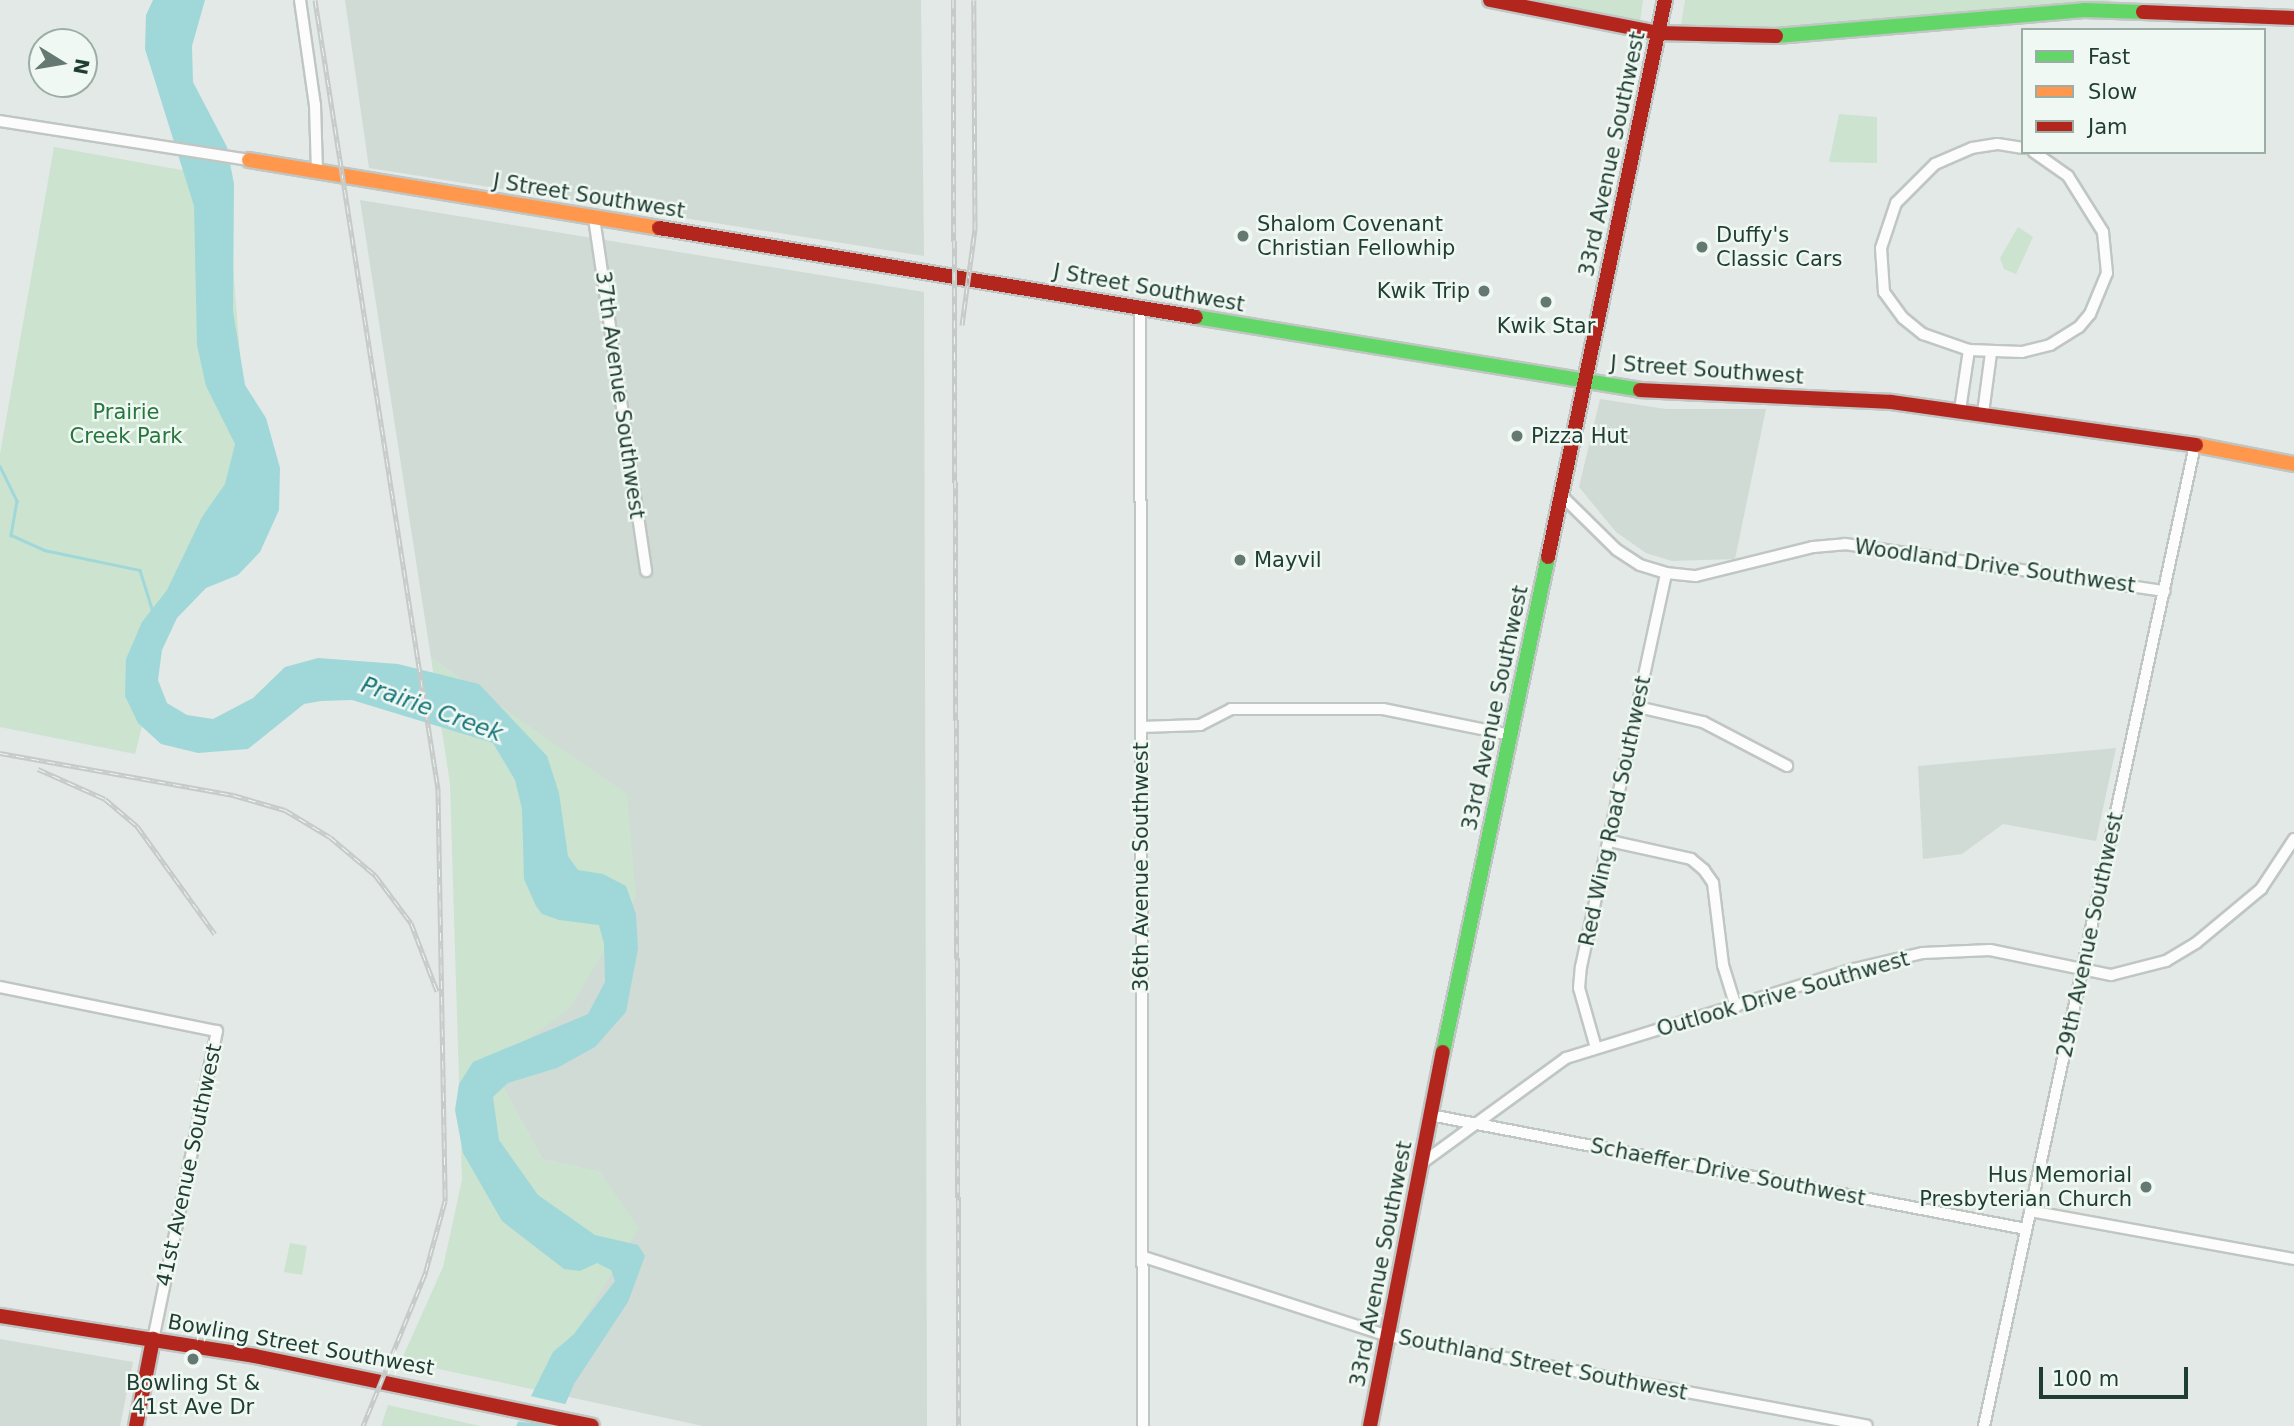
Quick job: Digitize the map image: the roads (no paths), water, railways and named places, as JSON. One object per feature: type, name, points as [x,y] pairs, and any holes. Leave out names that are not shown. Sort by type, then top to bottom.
[{"type":"main road","points":[[1490,0],[1658,33],[1820,34],[2084,9],[2294,18]]},
{"type":"main road","name":"33rd Avenue Southwest","points":[[1370,1426],[1430,1115],[1665,0]]},
{"type":"main road","points":[[2187,0],[2294,18]]},
{"type":"main road","name":"J Street Southwest","points":[[249,160],[1645,391],[1864,400],[1960,410],[2196,445],[2294,464]]},
{"type":"main road","name":"Bowling Street Southwest","points":[[0,1316],[153,1339],[501,1405],[589,1426]]},
{"type":"main road","points":[[136,1426],[153,1339]]},
{"type":"street","points":[[300,0],[316,104],[317,172]]},
{"type":"street","name":"J Street Southwest","points":[[0,121],[249,160]]},
{"type":"street","points":[[2021,148],[1997,145],[1972,148],[1935,164],[1912,184],[1887,223],[1881,271],[1892,306],[1923,334],[1969,350],[1991,353],[2036,350],[2079,327],[2097,301],[2107,273],[2103,232],[2092,209],[2068,176],[2037,154]]},
{"type":"street","name":"37th Avenue Southwest","points":[[594,218],[646,571]]},
{"type":"street","name":"36th Avenue Southwest","points":[[1140,307],[1143,1426]]},
{"type":"street","points":[[1960,410],[1969,350]]},
{"type":"street","points":[[1983,413],[1991,353]]},
{"type":"street","name":"29th Avenue Southwest","points":[[1984,1426],[2196,445]]},
{"type":"street","name":"Woodland Drive Southwest","points":[[1562,496],[1617,550],[1640,565],[1666,573],[1696,576],[1813,547],[1845,544],[2165,591]]},
{"type":"street","name":"Red Wing Road Southwest","points":[[1596,1048],[1579,988],[1666,573]]},
{"type":"street","points":[[1637,707],[1703,722],[1787,766]]},
{"type":"street","points":[[1140,727],[1200,725],[1231,709],[1383,709],[1511,735]]},
{"type":"street","name":"Outlook Drive Southwest","points":[[1422,1163],[1566,1058],[1854,969],[1923,953],[2022,953],[2082,970],[2111,975],[2136,972],[2196,943],[2261,889],[2294,839]]},
{"type":"street","points":[[1609,841],[1691,859],[1704,870],[1713,883],[1723,965],[1735,1007]]},
{"type":"street","name":"41st Avenue Southwest","points":[[0,987],[217,1031],[153,1339]]},
{"type":"street","name":"Schaeffer Drive Southwest","points":[[1430,1115],[2026,1229]]},
{"type":"street","points":[[2030,1211],[2294,1259]]},
{"type":"street","name":"Southland Street Southwest","points":[[1143,1256],[1388,1336],[1867,1426]]},
{"type":"water","name":"Prairie Creek","points":[[153,0],[205,0],[192,46],[193,82],[227,147],[234,184],[233,311],[245,385],[266,418],[280,468],[279,510],[260,552],[238,575],[206,588],[177,618],[162,650],[158,680],[167,703],[187,715],[213,719],[253,698],[285,667],[318,658],[398,664],[479,684],[547,756],[559,793],[568,856],[578,870],[603,874],[626,886],[636,914],[638,949],[626,1012],[595,1047],[557,1068],[508,1083],[493,1097],[499,1140],[538,1195],[595,1235],[638,1245],[645,1256],[628,1302],[574,1384],[556,1426],[516,1426],[553,1352],[573,1335],[615,1281],[611,1270],[597,1263],[580,1271],[564,1269],[502,1221],[463,1153],[455,1110],[459,1084],[473,1062],[588,1014],[605,982],[604,944],[599,925],[559,920],[542,914],[536,906],[524,879],[522,809],[515,780],[493,743],[352,700],[304,704],[248,749],[198,753],[161,744],[138,723],[125,696],[126,659],[142,622],[167,590],[202,517],[225,484],[235,444],[206,386],[197,345],[194,206],[145,49],[146,15]]},
{"type":"waterway","points":[[0,466],[17,501],[11,535],[44,550],[140,570],[153,612]]},
{"type":"railway","points":[[315,0],[438,789],[445,1201],[425,1274],[363,1426]]},
{"type":"railway","points":[[953,0],[959,1426]]},
{"type":"railway","points":[[962,325],[975,229],[974,0]]},
{"type":"railway","points":[[0,753],[233,795],[285,810],[330,837],[375,875],[411,923],[437,991]]},
{"type":"railway","points":[[38,769],[105,799],[137,826],[215,934]]},
{"type":"place","name":"Shalom Covenant Christian Fellowhip","points":[[1243,236]]},
{"type":"place","name":"Duffy's Classic Cars","points":[[1702,247]]},
{"type":"place","name":"Kwik Trip","points":[[1484,291]]},
{"type":"place","name":"Kwik Star","points":[[1546,302]]},
{"type":"place","name":"Pizza Hut","points":[[1517,436]]},
{"type":"place","name":"Mayvil","points":[[1240,560]]},
{"type":"place","name":"Hus Memorial Presbyterian Church","points":[[2146,1187]]},
{"type":"place","name":"Bowling St & 41st Ave Dr","points":[[193,1359]]},
{"type":"park label","name":"Prairie Creek Park","points":[[126,424]]}]
